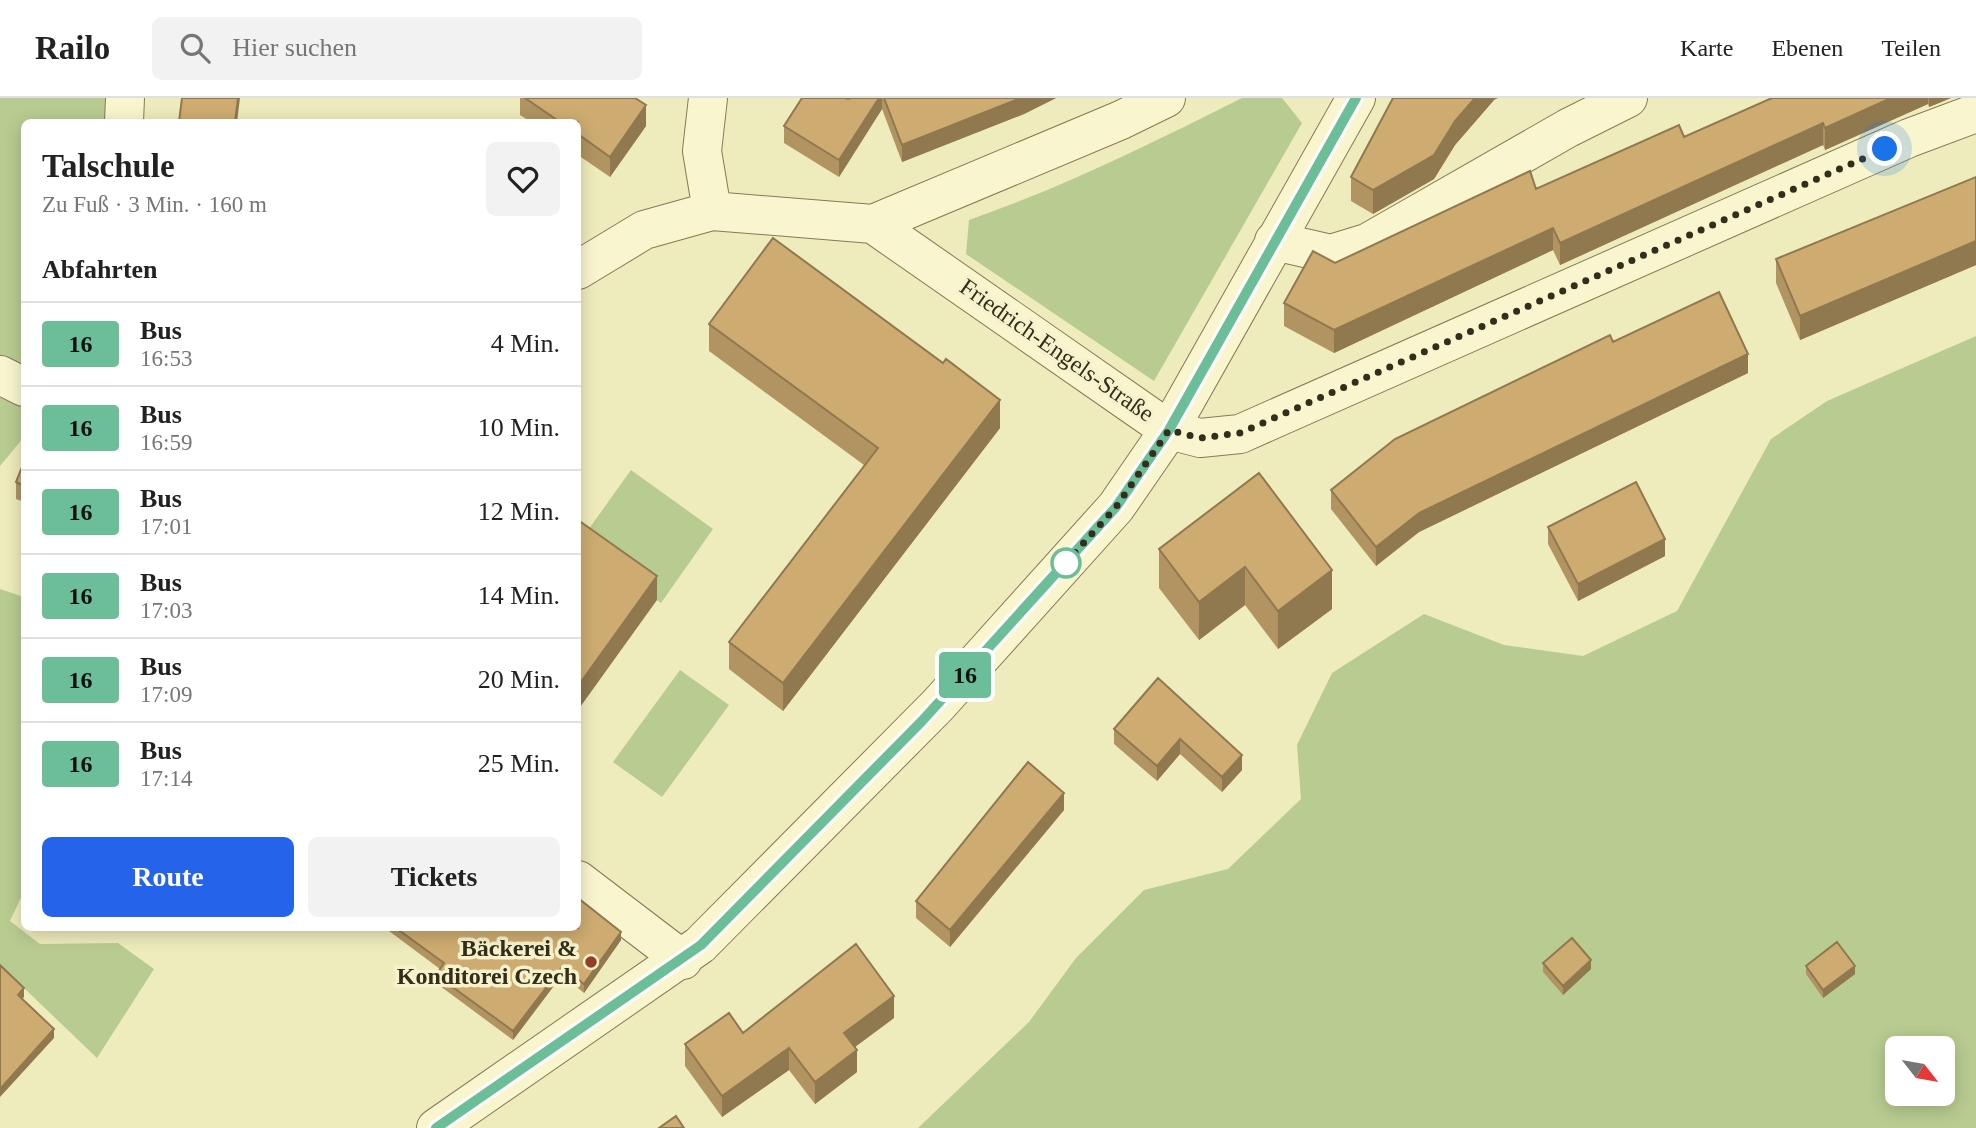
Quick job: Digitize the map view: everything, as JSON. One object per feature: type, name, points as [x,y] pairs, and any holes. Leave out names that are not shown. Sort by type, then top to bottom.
[{"type":"street","points":[[124,119],[125,98]]},
{"type":"street","points":[[708,98],[702,151],[712,211]]},
{"type":"street","points":[[581,268],[644,229],[712,211],[873,224],[1121,120],[1166,98]]},
{"type":"street","name":"Friedrich-Engels-Straße","points":[[873,224],[1169,430],[1356,98]]},
{"type":"street","points":[[1274,241],[1331,254],[1367,243],[1568,128],[1628,98]]},
{"type":"street","points":[[436,1128],[683,960],[860,786],[955,686],[1116,507],[1169,430],[1200,438],[1240,433],[1884,149],[1976,113]]},
{"type":"street","points":[[0,374],[21,385]]},
{"type":"street","points":[[581,882],[683,960]]},
{"type":"green space","points":[[0,98],[110,98],[108,119],[21,119],[21,371],[0,360]]},
{"type":"green space","points":[[1242,98],[1282,98],[1302,123],[1154,381],[966,254],[969,220],[1073,179]]},
{"type":"green space","points":[[1976,336],[1976,1128],[918,1128],[1029,1022],[1076,958],[1144,890],[1228,869],[1301,799],[1297,745],[1332,673],[1424,614],[1504,645],[1583,656],[1677,611],[1771,439],[1827,401]]},
{"type":"green space","points":[[0,386],[21,396],[21,441],[0,466]]},
{"type":"green space","points":[[631,470],[713,529],[661,603],[581,546],[581,540]]},
{"type":"green space","points":[[0,589],[21,596],[21,897],[10,921],[40,944],[118,943],[154,969],[97,1058],[0,965]]},
{"type":"green space","points":[[680,670],[729,705],[662,797],[613,762]]},
{"type":"building","points":[[182,98],[238,98],[235,119],[179,119]]},
{"type":"building","points":[[525,98],[635,98],[646,105],[610,157],[581,136],[581,119],[556,119]]},
{"type":"building","points":[[802,98],[879,98],[839,160],[784,126]]},
{"type":"building","points":[[884,98],[1021,98],[902,145]]},
{"type":"building","points":[[1393,98],[1475,98],[1455,121],[1434,155],[1373,190],[1351,177]]},
{"type":"building","points":[[1772,98],[1891,98],[1825,128],[1823,123],[1560,243],[1553,228],[1334,330],[1284,303],[1313,251],[1335,263],[1530,171],[1536,189],[1679,125],[1684,137]]},
{"type":"building","points":[[1976,177],[1976,241],[1800,316],[1776,259]]},
{"type":"building","points":[[773,238],[943,363],[946,359],[1000,400],[783,683],[729,642],[878,448],[709,324]]},
{"type":"building","points":[[1719,292],[1748,354],[1419,513],[1376,547],[1331,490],[1395,439],[1610,335],[1613,342]]},
{"type":"building","points":[[21,470],[21,484],[16,482]]},
{"type":"building","points":[[1259,473],[1332,570],[1278,611],[1245,567],[1199,602],[1159,549]]},
{"type":"building","points":[[1636,482],[1665,539],[1578,584],[1548,527]]},
{"type":"building","points":[[581,522],[657,576],[581,682]]},
{"type":"building","points":[[1158,678],[1242,755],[1222,777],[1180,739],[1157,766],[1114,729]]},
{"type":"building","points":[[1028,762],[1064,793],[950,930],[916,901]]},
{"type":"building","points":[[581,900],[621,932],[584,984],[562,967],[513,1031],[436,975],[444,963],[400,931],[581,931]]},
{"type":"building","points":[[1572,938],[1591,960],[1563,986],[1543,963]]},
{"type":"building","points":[[1837,942],[1855,966],[1823,990],[1806,966]]},
{"type":"building","points":[[856,944],[894,996],[844,1033],[857,1050],[815,1082],[789,1048],[722,1096],[685,1044],[729,1013],[743,1033]]},
{"type":"building","points":[[0,965],[24,988],[18,995],[54,1029],[0,1089]]},
{"type":"building","points":[[676,1116],[684,1128],[659,1128]]},
{"type":"bus line","name":"16","points":[[436,1128],[683,960],[701,945],[922,721],[1116,507],[1169,430],[1356,98]]},
{"type":"place","name":"Bäckerei & Konditorei Czech","points":[[591,962]]},
{"type":"route","points":[[1066,563],[1062,567],[1116,507],[1169,430],[1200,438],[1240,433],[1386,372],[1885,149]]}]
